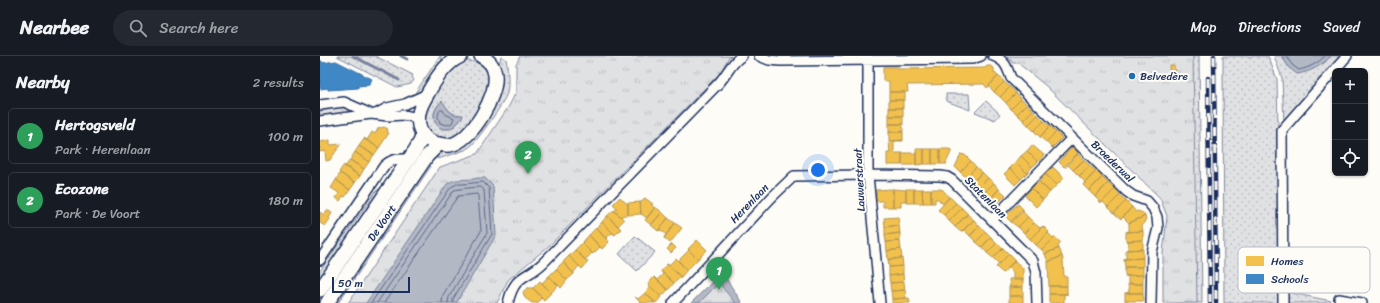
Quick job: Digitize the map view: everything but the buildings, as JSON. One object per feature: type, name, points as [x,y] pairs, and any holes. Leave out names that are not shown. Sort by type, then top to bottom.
[{"type":"street","points":[[461,56],[452,61],[446,61],[423,102],[418,123],[422,134],[429,141],[450,145],[463,139],[483,113],[496,86],[494,60],[481,56]]},
{"type":"street","points":[[508,303],[511,291],[518,280],[536,269],[612,193],[642,160],[718,84],[733,62],[742,56]]},
{"type":"street","points":[[759,56],[775,61],[856,60],[868,58],[883,60],[972,59],[981,56]]},
{"type":"street","name":"Broederwal","points":[[994,56],[1002,60],[1012,78],[1126,191],[1132,196],[1147,201],[1153,208],[1157,217],[1158,228],[1152,252],[1151,303]]},
{"type":"street","points":[[1283,247],[1282,130],[1347,56]]},
{"type":"street","name":"Lauwerstraat","points":[[868,58],[868,175],[880,303]]},
{"type":"street","points":[[320,121],[373,114],[387,108],[404,104],[427,94]]},
{"type":"street","points":[[320,105],[344,102],[373,114],[388,116],[403,115],[418,118]]},
{"type":"street","name":"De Voort","points":[[320,290],[409,159],[421,140],[422,134]]},
{"type":"street","points":[[992,220],[1072,138]]},
{"type":"street","name":"De Voort","points":[[327,303],[427,156],[439,144]]},
{"type":"street","points":[[320,260],[384,166],[389,161],[409,159]]},
{"type":"street","name":"Statenlaan","points":[[868,175],[940,176],[947,177],[952,180],[1033,261],[1036,273],[1036,303]]},
{"type":"street","name":"Herenlaan","points":[[673,303],[766,202],[794,176],[868,175]]},
{"type":"street","points":[[1283,293],[1283,303]]},
{"type":"street","points":[[1339,299],[1362,303]]},
{"type":"green space","points":[[337,56],[375,56],[413,75],[412,77],[414,80],[411,84],[397,87]]},
{"type":"green space","points":[[440,56],[442,61],[440,67],[424,92],[411,99]]},
{"type":"green space","points":[[501,56],[506,59],[508,81],[507,93],[501,105],[472,145],[465,150],[438,159],[433,155],[444,149],[456,147],[501,79],[499,64]]},
{"type":"green space","points":[[520,56],[731,56],[720,73],[550,245],[508,280],[497,303],[348,303],[440,167],[477,154],[509,106],[516,92],[516,64]]},
{"type":"green space","points":[[1007,56],[1193,56],[1197,303],[1163,303],[1163,253],[1167,216],[1160,198],[1046,86],[1018,63],[1013,63]]},
{"type":"green space","points":[[1183,56],[1199,56],[1202,303],[1177,303]]},
{"type":"green space","points":[[1223,56],[1268,56],[1277,79],[1278,247],[1238,247],[1238,293],[1279,293],[1279,303],[1224,303]]},
{"type":"green space","points":[[1274,56],[1282,56],[1289,68],[1323,64],[1331,56],[1342,56],[1284,123],[1282,78]]},
{"type":"green space","points":[[469,61],[482,65],[488,73],[488,84],[485,97],[479,109],[461,130],[452,137],[441,137],[431,132],[426,125],[426,115],[429,104],[435,92],[450,73],[462,63]],"holes":[[[442,101],[452,113],[463,116],[452,128],[449,129],[443,129],[434,120],[434,112]]]},
{"type":"green space","points":[[946,94],[969,94],[970,110],[946,101]]},
{"type":"green space","points":[[986,101],[1000,114],[995,120],[975,112]]},
{"type":"green space","points":[[342,107],[353,112],[320,118],[320,110]]},
{"type":"green space","points":[[426,163],[431,166],[338,303],[330,303]]},
{"type":"green space","points":[[383,186],[320,284],[320,271],[376,191]]},
{"type":"green space","points":[[635,236],[655,252],[637,271],[619,254]]},
{"type":"green space","points":[[721,277],[737,303],[696,303]]},
{"type":"green space","points":[[1287,293],[1331,301],[1329,303],[1287,303]]},
{"type":"water","points":[[1282,56],[1331,56],[1316,68],[1297,74],[1289,68]]},
{"type":"water","points":[[442,101],[452,113],[463,115],[451,128],[440,128],[434,118],[435,111]]},
{"type":"water","points":[[485,178],[493,186],[496,235],[457,302],[366,303],[447,184],[458,180]]},
{"type":"water","points":[[722,272],[742,303],[735,303],[719,283],[699,303],[691,303]]},
{"type":"waterway","points":[[353,56],[399,80]]},
{"type":"waterway","points":[[401,56],[407,59]]},
{"type":"railway","points":[[1214,56],[1216,303]]},
{"type":"railway","points":[[1208,78],[1210,303]]},
{"type":"place","name":"Belvedère","points":[[1132,76]]},
{"type":"place","name":"Ecozone","points":[[528,174]]},
{"type":"place","name":"Hertogsveld","points":[[719,290]]}]
